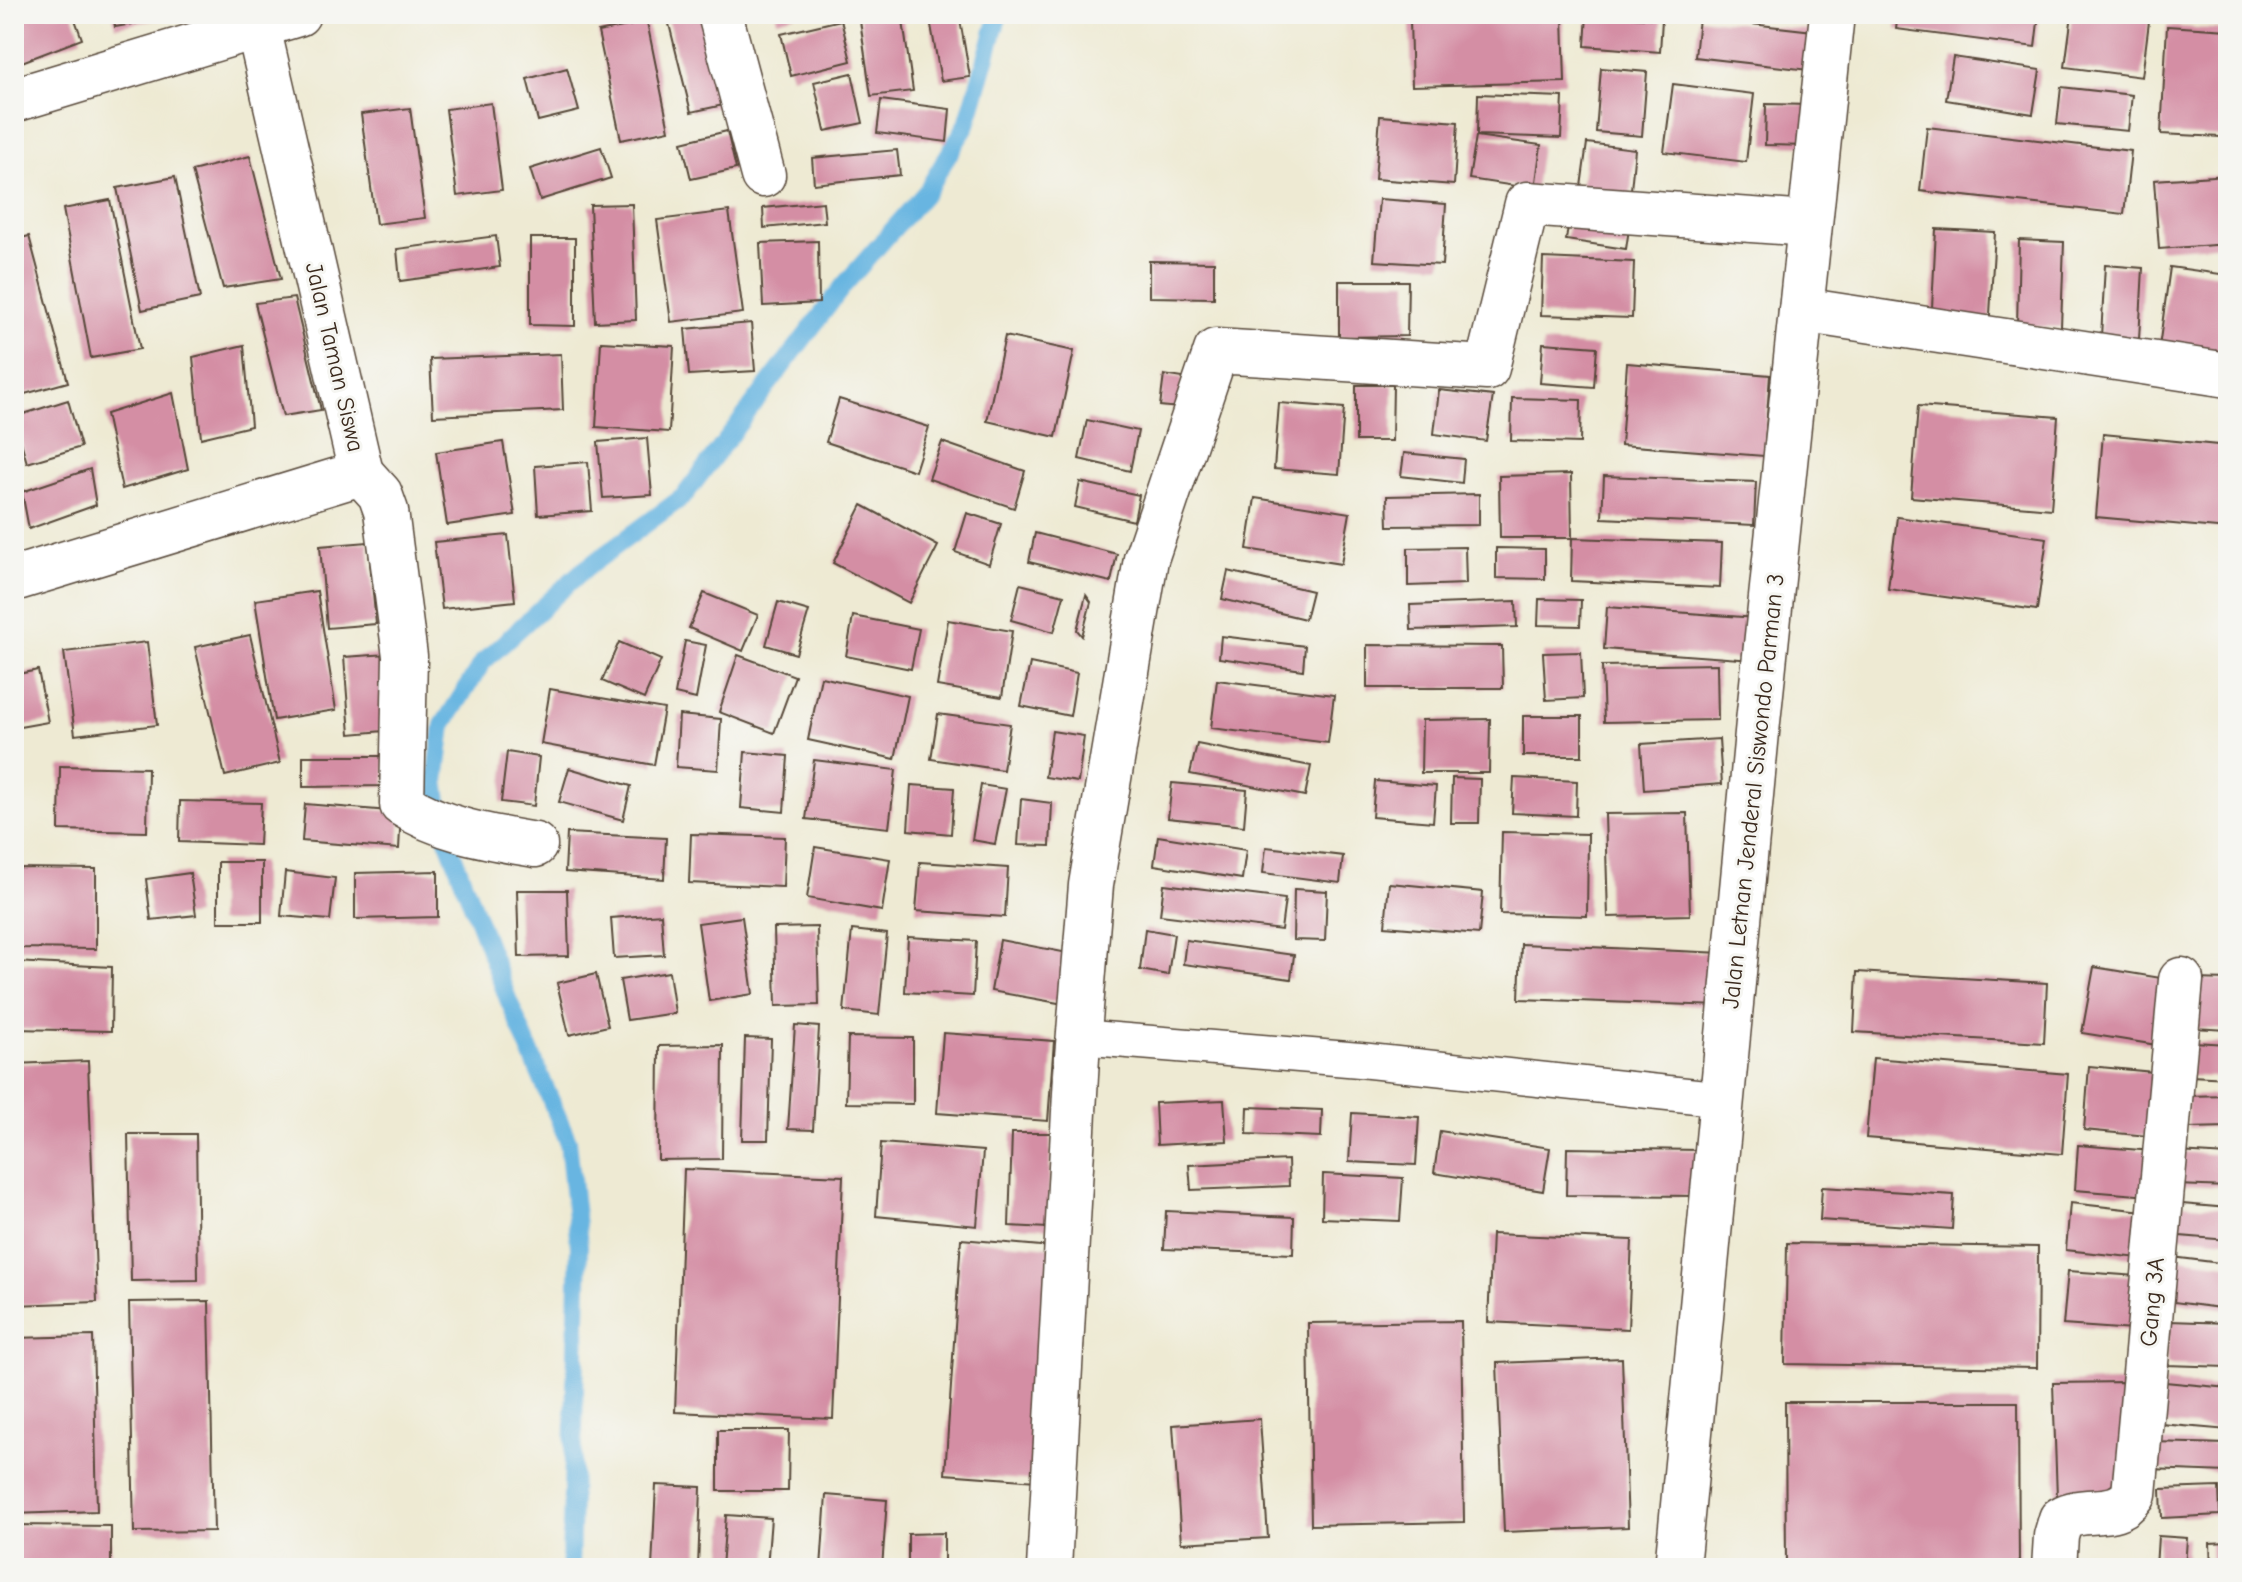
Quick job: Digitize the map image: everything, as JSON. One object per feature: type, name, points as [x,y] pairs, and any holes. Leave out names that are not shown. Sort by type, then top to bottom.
[{"type":"street","points":[[720,14],[763,175]]},
{"type":"street","name":"Jalan Letnan Jenderal Siswondo Parman 3","points":[[1677,1568],[1724,1099],[1756,737],[1832,14]]},
{"type":"street","points":[[14,100],[183,31],[278,20]]},
{"type":"street","name":"Jalan Taman Siswa","points":[[14,579],[361,473],[278,20]]},
{"type":"street","points":[[1049,1568],[1079,1037],[1091,885],[1146,559],[1216,351],[1487,368],[1527,204],[1809,224]]},
{"type":"street","points":[[1801,310],[2228,375]]},
{"type":"street","points":[[361,473],[380,494],[386,511],[405,656],[402,804],[423,818],[470,833],[535,845]]},
{"type":"street","name":"Gang 3A","points":[[2054,1568],[2056,1536],[2061,1519],[2074,1513],[2105,1513],[2123,1507],[2134,1494],[2181,980]]},
{"type":"lane","points":[[1079,1037],[1360,1060],[1724,1099]]},
{"type":"building","points":[[14,14],[73,14],[82,39],[14,65]]},
{"type":"building","points":[[113,14],[178,14],[178,16],[115,27]]},
{"type":"building","points":[[707,14],[728,104],[691,112],[668,20]]},
{"type":"building","points":[[776,14],[796,14],[796,15],[777,20]]},
{"type":"building","points":[[859,14],[902,14],[913,91],[871,96]]},
{"type":"building","points":[[929,14],[959,14],[970,77],[941,81]]},
{"type":"building","points":[[1587,14],[1662,19],[1660,52],[1585,46]]},
{"type":"building","points":[[1898,14],[2039,14],[2035,47],[1896,29]]},
{"type":"building","points":[[2072,14],[2150,14],[2142,77],[2065,67]]},
{"type":"building","points":[[1563,16],[1565,82],[1412,86],[1410,21]]},
{"type":"building","points":[[1699,18],[1822,32],[1818,71],[1695,57]]},
{"type":"building","points":[[841,20],[851,61],[791,76],[781,34]]},
{"type":"building","points":[[647,22],[669,130],[621,140],[598,32]]},
{"type":"building","points":[[2167,26],[2228,30],[2221,137],[2161,134]]},
{"type":"building","points":[[1953,57],[2040,70],[2033,114],[1946,100]]},
{"type":"building","points":[[567,68],[579,111],[538,121],[527,79]]},
{"type":"building","points":[[1601,68],[1647,72],[1642,136],[1596,132]]},
{"type":"building","points":[[852,73],[863,123],[825,131],[814,82]]},
{"type":"building","points":[[1673,84],[1754,94],[1746,162],[1664,152]]},
{"type":"building","points":[[2061,87],[2132,95],[2128,131],[2057,124]]},
{"type":"building","points":[[1478,94],[1563,97],[1561,138],[1477,135]]},
{"type":"building","points":[[881,100],[950,109],[947,142],[877,133]]},
{"type":"building","points":[[491,103],[502,190],[457,196],[446,109]]},
{"type":"building","points":[[1766,104],[1808,105],[1807,146],[1765,145]]},
{"type":"building","points":[[410,108],[425,218],[376,224],[361,114]]},
{"type":"building","points":[[1380,116],[1458,122],[1454,185],[1375,179]]},
{"type":"building","points":[[1927,127],[2131,151],[2124,214],[1920,191]]},
{"type":"building","points":[[727,131],[736,169],[691,179],[682,142]]},
{"type":"building","points":[[1476,136],[1541,145],[1535,189],[1469,179]]},
{"type":"building","points":[[1587,143],[1635,149],[1630,200],[1580,194]]},
{"type":"building","points":[[601,147],[611,178],[540,200],[530,169]]},
{"type":"building","points":[[897,150],[900,175],[814,184],[812,158]]},
{"type":"building","points":[[250,156],[281,279],[223,288],[192,171]]},
{"type":"building","points":[[2228,175],[2228,244],[2159,249],[2154,180]]},
{"type":"building","points":[[175,177],[200,298],[142,310],[117,188]]},
{"type":"building","points":[[1379,199],[1446,204],[1442,265],[1374,261]]},
{"type":"building","points":[[110,200],[140,349],[91,358],[63,209]]},
{"type":"building","points":[[823,202],[825,222],[764,228],[763,208]]},
{"type":"building","points":[[632,204],[636,320],[595,322],[590,205]]},
{"type":"building","points":[[729,211],[743,313],[671,322],[657,220]]},
{"type":"building","points":[[1570,213],[1630,222],[1626,249],[1566,240]]},
{"type":"building","points":[[1936,229],[1995,232],[1989,331],[1931,328]]},
{"type":"building","points":[[29,236],[68,382],[14,397],[14,240]]},
{"type":"building","points":[[496,236],[500,267],[400,281],[397,249]]},
{"type":"building","points":[[530,238],[575,238],[575,326],[530,325]]},
{"type":"building","points":[[2019,240],[2064,242],[2061,327],[2017,326]]},
{"type":"building","points":[[818,241],[819,303],[763,306],[760,243]]},
{"type":"building","points":[[1543,258],[1634,262],[1632,318],[1541,315]]},
{"type":"building","points":[[1149,261],[1214,262],[1214,298],[1149,297]]},
{"type":"building","points":[[2105,265],[2143,268],[2138,357],[2100,355]]},
{"type":"building","points":[[2170,267],[2228,275],[2228,331],[2223,364],[2158,355]]},
{"type":"building","points":[[1339,281],[1408,281],[1407,336],[1339,337]]},
{"type":"building","points":[[294,298],[321,410],[283,416],[255,303]]},
{"type":"building","points":[[751,323],[755,371],[689,375],[685,329]]},
{"type":"building","points":[[1005,336],[1074,351],[1056,437],[987,421]]},
{"type":"building","points":[[601,342],[674,346],[669,432],[596,427]]},
{"type":"building","points":[[1543,343],[1597,347],[1594,387],[1540,383]]},
{"type":"building","points":[[244,345],[251,426],[201,438],[193,357]]},
{"type":"building","points":[[561,354],[563,410],[433,416],[430,359]]},
{"type":"building","points":[[1627,363],[1770,375],[1764,456],[1621,445]]},
{"type":"building","points":[[1164,375],[1183,378],[1179,408],[1160,406]]},
{"type":"building","points":[[1356,385],[1393,385],[1392,441],[1356,441]]},
{"type":"building","points":[[1439,390],[1493,396],[1486,441],[1434,434]]},
{"type":"building","points":[[173,393],[188,469],[122,489],[106,414]]},
{"type":"building","points":[[1512,398],[1581,400],[1580,443],[1511,441]]},
{"type":"building","points":[[839,399],[929,427],[915,471],[826,442]]},
{"type":"building","points":[[68,400],[81,447],[27,463],[14,417]]},
{"type":"building","points":[[1279,403],[1344,408],[1339,474],[1274,469]]},
{"type":"building","points":[[1918,406],[2058,417],[2051,509],[1911,497]]},
{"type":"building","points":[[1087,420],[1138,431],[1130,471],[1079,459]]},
{"type":"building","points":[[2103,434],[2228,446],[2228,529],[2096,517]]},
{"type":"building","points":[[647,438],[652,495],[603,498],[598,442]]},
{"type":"building","points":[[503,442],[515,515],[447,525],[436,452]]},
{"type":"building","points":[[942,442],[1025,471],[1014,508],[929,479]]},
{"type":"building","points":[[1404,453],[1464,459],[1462,483],[1401,476]]},
{"type":"building","points":[[588,462],[592,511],[538,515],[535,466]]},
{"type":"building","points":[[90,469],[96,505],[29,529],[22,492]]},
{"type":"building","points":[[1571,474],[1572,538],[1500,538],[1499,476]]},
{"type":"building","points":[[1604,476],[1756,482],[1754,525],[1602,518]]},
{"type":"building","points":[[1080,482],[1139,495],[1134,521],[1075,507]]},
{"type":"building","points":[[1479,494],[1479,525],[1388,526],[1387,496]]},
{"type":"building","points":[[1255,498],[1350,513],[1341,564],[1247,549]]},
{"type":"building","points":[[862,505],[938,546],[909,603],[833,563]]},
{"type":"building","points":[[967,513],[1001,524],[989,564],[955,552]]},
{"type":"building","points":[[1897,517],[2047,538],[2037,610],[1888,589]]},
{"type":"building","points":[[1035,533],[1117,554],[1111,582],[1029,562]]},
{"type":"building","points":[[508,535],[515,601],[442,609],[434,542]]},
{"type":"building","points":[[1572,538],[1722,543],[1720,588],[1571,581]]},
{"type":"building","points":[[368,542],[376,624],[327,628],[320,546]]},
{"type":"building","points":[[1465,547],[1466,584],[1408,586],[1408,548]]},
{"type":"building","points":[[1496,548],[1545,549],[1545,579],[1496,578]]},
{"type":"building","points":[[1228,571],[1312,591],[1305,619],[1222,599]]},
{"type":"building","points":[[1020,584],[1064,595],[1054,632],[1011,620]]},
{"type":"building","points":[[317,591],[336,710],[274,720],[255,600]]},
{"type":"building","points":[[704,593],[758,615],[743,651],[689,628]]},
{"type":"building","points":[[1086,595],[1091,602],[1082,636],[1077,630]]},
{"type":"building","points":[[1539,599],[1581,600],[1580,626],[1538,625]]},
{"type":"building","points":[[1516,601],[1517,627],[1411,630],[1410,605]]},
{"type":"building","points":[[778,602],[809,611],[796,654],[766,645]]},
{"type":"building","points":[[1607,607],[1756,618],[1753,660],[1604,649]]},
{"type":"building","points":[[853,616],[919,629],[911,669],[846,656]]},
{"type":"building","points":[[948,620],[1012,631],[1002,697],[937,686]]},
{"type":"building","points":[[250,635],[280,763],[225,776],[195,647]]},
{"type":"building","points":[[1221,636],[1305,646],[1303,670],[1219,658]]},
{"type":"building","points":[[685,641],[706,645],[696,699],[675,694]]},
{"type":"building","points":[[147,642],[157,725],[75,735],[64,652]]},
{"type":"building","points":[[619,642],[661,660],[644,699],[602,681]]},
{"type":"building","points":[[1367,645],[1502,646],[1503,688],[1367,688]]},
{"type":"building","points":[[1581,652],[1583,698],[1546,700],[1543,653]]},
{"type":"building","points":[[388,654],[395,730],[350,734],[344,657]]},
{"type":"building","points":[[738,655],[795,676],[774,733],[719,712]]},
{"type":"building","points":[[1030,663],[1077,673],[1070,716],[1021,706]]},
{"type":"building","points":[[1717,664],[1718,720],[1604,722],[1602,666]]},
{"type":"building","points":[[38,670],[48,722],[14,728],[14,675]]},
{"type":"building","points":[[821,677],[908,696],[895,759],[808,740]]},
{"type":"building","points":[[1217,680],[1334,695],[1328,743],[1211,728]]},
{"type":"building","points":[[550,689],[664,709],[654,765],[541,744]]},
{"type":"building","points":[[938,714],[1010,724],[1003,770],[931,759]]},
{"type":"building","points":[[679,715],[721,719],[718,770],[676,767]]},
{"type":"building","points":[[1523,716],[1582,716],[1582,756],[1523,756]]},
{"type":"building","points":[[1490,719],[1489,773],[1421,773],[1422,720]]},
{"type":"building","points":[[1052,731],[1084,736],[1078,782],[1045,777]]},
{"type":"building","points":[[1719,739],[1722,784],[1644,790],[1641,744]]},
{"type":"building","points":[[1197,744],[1311,766],[1305,796],[1190,774]]},
{"type":"building","points":[[507,752],[539,757],[534,806],[501,802]]},
{"type":"building","points":[[745,752],[788,756],[784,812],[741,808]]},
{"type":"building","points":[[303,756],[385,756],[385,786],[303,787]]},
{"type":"building","points":[[814,760],[896,770],[889,828],[806,819]]},
{"type":"building","points":[[60,766],[148,768],[147,832],[59,830]]},
{"type":"building","points":[[569,768],[631,786],[623,820],[559,802]]},
{"type":"building","points":[[1452,778],[1480,779],[1479,823],[1451,823]]},
{"type":"building","points":[[1514,778],[1577,781],[1576,816],[1512,813]]},
{"type":"building","points":[[1375,781],[1436,786],[1433,822],[1372,817]]},
{"type":"building","points":[[1172,783],[1247,790],[1244,826],[1168,818]]},
{"type":"building","points":[[911,785],[954,788],[951,834],[908,830]]},
{"type":"building","points":[[981,785],[1006,789],[995,844],[972,840]]},
{"type":"building","points":[[1021,799],[1052,803],[1050,846],[1018,845]]},
{"type":"building","points":[[180,801],[261,803],[259,845],[179,842]]},
{"type":"building","points":[[305,804],[401,812],[399,849],[302,841]]},
{"type":"building","points":[[1687,813],[1690,915],[1608,917],[1605,814]]},
{"type":"building","points":[[1502,832],[1588,834],[1587,916],[1500,914]]},
{"type":"building","points":[[567,833],[666,838],[664,879],[565,872]]},
{"type":"building","points":[[691,834],[785,837],[783,887],[689,883]]},
{"type":"building","points":[[1158,836],[1246,850],[1242,879],[1154,865]]},
{"type":"building","points":[[815,847],[890,859],[882,911],[807,898]]},
{"type":"building","points":[[1266,847],[1343,856],[1340,883],[1263,873]]},
{"type":"building","points":[[218,862],[262,862],[262,922],[218,922]]},
{"type":"building","points":[[920,862],[1008,868],[1005,917],[916,911]]},
{"type":"building","points":[[14,868],[96,869],[96,949],[14,948]]},
{"type":"building","points":[[438,871],[438,917],[355,919],[355,873]]},
{"type":"building","points":[[285,872],[335,878],[330,920],[281,916]]},
{"type":"building","points":[[190,873],[196,915],[151,920],[146,879]]},
{"type":"building","points":[[1389,883],[1483,892],[1479,934],[1385,926]]},
{"type":"building","points":[[1164,884],[1285,899],[1281,930],[1160,915]]},
{"type":"building","points":[[1294,889],[1327,891],[1325,941],[1293,940]]},
{"type":"building","points":[[517,890],[567,890],[569,956],[519,957]]},
{"type":"building","points":[[661,914],[664,955],[614,958],[611,918]]},
{"type":"building","points":[[742,917],[753,994],[709,1001],[698,923]]},
{"type":"building","points":[[817,927],[819,1005],[776,1006],[774,928]]},
{"type":"building","points":[[1145,929],[1174,934],[1168,975],[1140,970]]},
{"type":"building","points":[[852,930],[887,934],[879,1015],[844,1011]]},
{"type":"building","points":[[908,937],[976,941],[973,996],[905,992]]},
{"type":"building","points":[[1000,940],[1073,954],[1064,1004],[991,991]]},
{"type":"building","points":[[1186,940],[1294,955],[1291,979],[1183,964]]},
{"type":"building","points":[[1521,944],[1723,953],[1721,1006],[1519,999]]},
{"type":"building","points":[[14,962],[112,967],[111,1031],[14,1029]]},
{"type":"building","points":[[2094,967],[2167,979],[2157,1045],[2082,1033]]},
{"type":"building","points":[[669,972],[675,1013],[627,1020],[620,980]]},
{"type":"building","points":[[1857,972],[2047,983],[2044,1043],[1854,1032]]},
{"type":"building","points":[[596,974],[608,1026],[569,1035],[557,983]]},
{"type":"building","points":[[2196,979],[2228,980],[2228,1030],[2194,1028]]},
{"type":"building","points":[[795,1025],[819,1027],[813,1130],[788,1129]]},
{"type":"building","points":[[943,1033],[1054,1041],[1048,1121],[937,1113]]},
{"type":"building","points":[[848,1037],[913,1038],[913,1104],[846,1103]]},
{"type":"building","points":[[745,1038],[771,1039],[768,1140],[742,1140]]},
{"type":"building","points":[[2193,1042],[2228,1044],[2228,1078],[2191,1076]]},
{"type":"building","points":[[723,1045],[722,1159],[658,1160],[659,1046]]},
{"type":"building","points":[[1873,1058],[2068,1074],[2062,1154],[1866,1138]]},
{"type":"building","points":[[88,1061],[97,1302],[14,1305],[14,1064]]},
{"type":"building","points":[[2089,1066],[2153,1072],[2148,1136],[2084,1130]]},
{"type":"building","points":[[2228,1095],[2228,1127],[2188,1128],[2187,1096]]},
{"type":"building","points":[[1224,1100],[1227,1141],[1157,1145],[1155,1103]]},
{"type":"building","points":[[1248,1107],[1322,1110],[1321,1137],[1247,1134]]},
{"type":"building","points":[[1352,1113],[1419,1117],[1416,1165],[1349,1162]]},
{"type":"building","points":[[1440,1131],[1550,1148],[1543,1191],[1434,1173]]},
{"type":"building","points":[[1012,1133],[1051,1133],[1048,1228],[1009,1226]]},
{"type":"building","points":[[128,1134],[196,1134],[198,1280],[131,1281]]},
{"type":"building","points":[[881,1143],[983,1151],[977,1226],[876,1216]]},
{"type":"building","points":[[2078,1145],[2153,1151],[2150,1196],[2075,1190]]},
{"type":"building","points":[[1567,1148],[1700,1150],[1700,1196],[1566,1195]]},
{"type":"building","points":[[2178,1152],[2228,1155],[2228,1187],[2177,1185]]},
{"type":"building","points":[[1288,1160],[1289,1186],[1191,1190],[1189,1165]]},
{"type":"building","points":[[684,1169],[843,1176],[833,1419],[675,1412]]},
{"type":"building","points":[[1323,1174],[1403,1178],[1400,1221],[1322,1218]]},
{"type":"building","points":[[1822,1187],[1954,1195],[1952,1229],[1820,1220]]},
{"type":"building","points":[[2070,1203],[2143,1211],[2139,1258],[2066,1250]]},
{"type":"building","points":[[2182,1204],[2228,1208],[2228,1240],[2180,1236]]},
{"type":"building","points":[[1166,1211],[1294,1217],[1293,1254],[1164,1249]]},
{"type":"building","points":[[1492,1234],[1632,1240],[1628,1329],[1488,1322]]},
{"type":"building","points":[[961,1239],[1052,1247],[1036,1481],[945,1474]]},
{"type":"building","points":[[1787,1243],[2038,1247],[2037,1368],[1785,1364]]},
{"type":"building","points":[[2172,1257],[2228,1264],[2228,1309],[2166,1301]]},
{"type":"building","points":[[2068,1271],[2137,1276],[2133,1330],[2063,1325]]},
{"type":"building","points":[[209,1301],[214,1531],[134,1532],[129,1302]]},
{"type":"building","points":[[1461,1321],[1464,1522],[1311,1525],[1308,1323]]},
{"type":"building","points":[[2169,1321],[2228,1323],[2228,1367],[2167,1365]]},
{"type":"building","points":[[93,1336],[97,1511],[14,1514],[14,1338]]},
{"type":"building","points":[[1622,1358],[1628,1527],[1504,1532],[1497,1363]]},
{"type":"building","points":[[2125,1382],[2127,1495],[2057,1497],[2053,1383]]},
{"type":"building","points":[[2165,1382],[2228,1388],[2228,1430],[2161,1424]]},
{"type":"building","points":[[1785,1402],[2018,1402],[2019,1567],[1786,1568]]},
{"type":"building","points":[[1260,1419],[1268,1538],[1181,1543],[1173,1425]]},
{"type":"building","points":[[718,1430],[789,1430],[788,1491],[718,1491]]},
{"type":"building","points":[[2151,1442],[2228,1444],[2228,1472],[2150,1469]]},
{"type":"building","points":[[656,1485],[701,1487],[698,1568],[652,1568]]},
{"type":"building","points":[[2219,1487],[2220,1515],[2162,1518],[2161,1489]]},
{"type":"building","points":[[826,1495],[887,1500],[882,1568],[821,1568]]},
{"type":"building","points":[[726,1515],[771,1518],[767,1568],[722,1568]]},
{"type":"building","points":[[14,1525],[111,1526],[111,1568],[14,1568]]},
{"type":"building","points":[[944,1533],[944,1568],[908,1568],[908,1534]]},
{"type":"building","points":[[2158,1536],[2187,1538],[2185,1568],[2156,1568]]},
{"type":"building","points":[[2228,1542],[2228,1568],[2211,1568],[2210,1543]]},
{"type":"waterway","points":[[570,1568],[579,1246],[568,1141],[508,999],[443,828],[436,781],[443,725],[483,662],[581,572],[684,496],[844,285],[926,192],[967,124],[999,14]]}]
